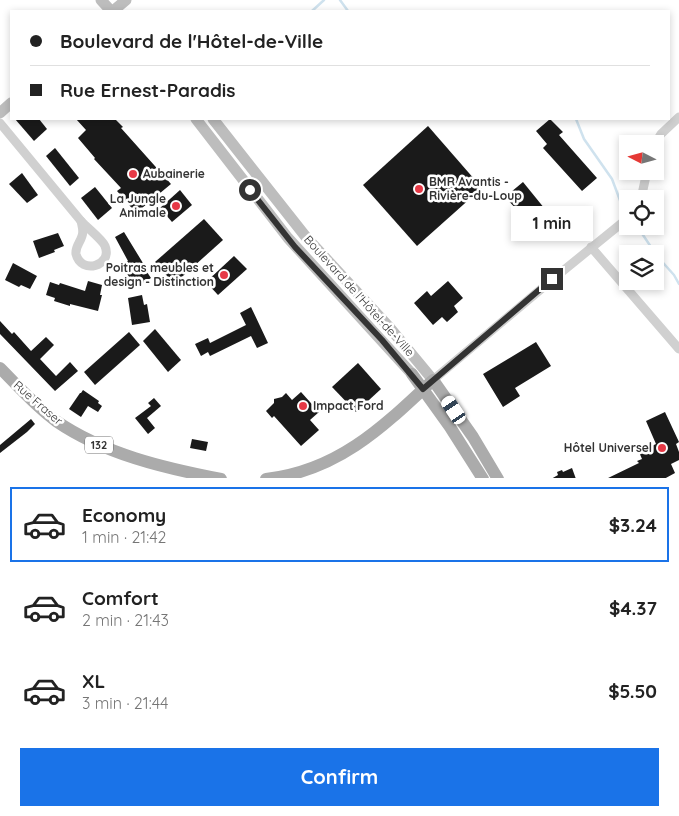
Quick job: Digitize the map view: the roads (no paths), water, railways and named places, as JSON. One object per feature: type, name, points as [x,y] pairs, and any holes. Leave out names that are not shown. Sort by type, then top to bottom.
[{"type":"main road","points":[[101,0],[120,6]]},
{"type":"main road","points":[[0,113],[10,104]]},
{"type":"main road","name":"Boulevard de l'Hôtel-de-Ville","points":[[197,120],[288,238],[412,374],[465,448],[483,478]]},
{"type":"main road","name":"Boulevard de l'Hôtel-de-Ville","points":[[214,120],[306,237],[390,328],[433,380],[473,436],[498,478]]},
{"type":"main road","name":"Rue Fraser","points":[[0,368],[44,412],[83,438],[101,446],[189,473],[221,478]]},
{"type":"main road","points":[[266,478],[303,470],[348,451],[372,436],[433,380]]},
{"type":"street","points":[[661,135],[679,117]]},
{"type":"street","points":[[0,122],[81,221],[105,245],[106,256],[104,260],[95,266],[86,266],[78,260],[76,255],[77,246],[82,235],[81,221]]},
{"type":"street","points":[[433,380],[619,225]]},
{"type":"street","points":[[591,247],[679,349]]},
{"type":"waterway","points":[[313,10],[324,0]]},
{"type":"waterway","points":[[340,0],[347,10]]},
{"type":"waterway","points":[[576,120],[584,139],[612,179],[619,198]]},
{"type":"waterway","points":[[643,235],[679,284]]},
{"type":"place","name":"Aubainerie","points":[[133,174]]},
{"type":"place","name":"BMR Avantis - Rivière-du-Loup","points":[[419,189]]},
{"type":"place","name":"La Jungle Animale","points":[[176,206]]},
{"type":"place","name":"Poitras meubles et design - Distinction","points":[[224,275]]},
{"type":"place","name":"Impact Ford","points":[[303,406]]},
{"type":"place","name":"Hôtel Universel","points":[[662,448]]}]
